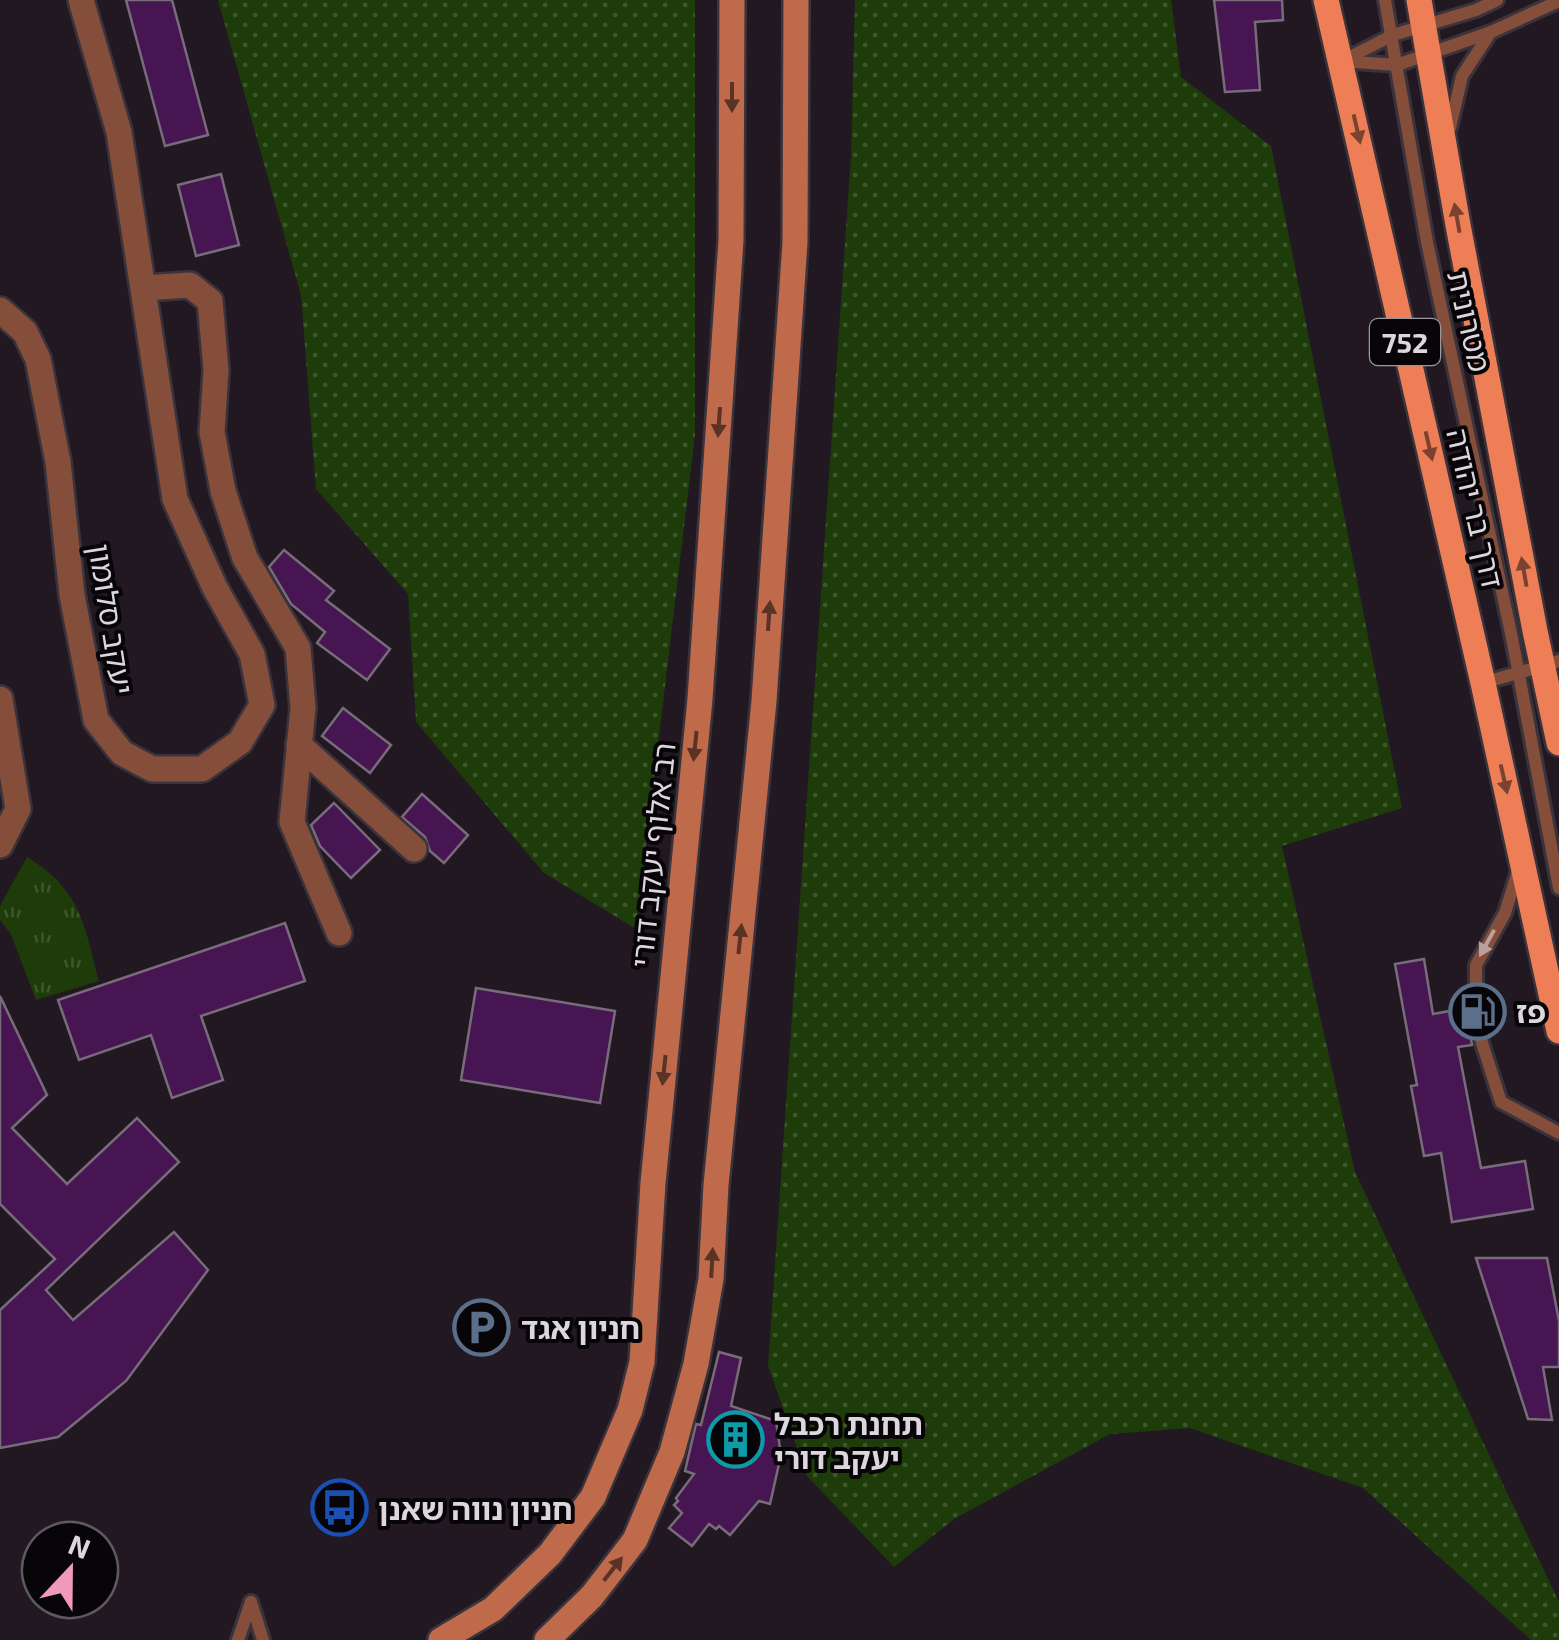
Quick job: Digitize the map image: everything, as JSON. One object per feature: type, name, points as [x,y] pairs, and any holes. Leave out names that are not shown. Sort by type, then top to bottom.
[{"type":"main road","name":"רב אלוף יעקב דורי","points":[[442,1640],[493,1609],[550,1554],[593,1497],[630,1410],[642,1362],[653,1183],[700,699],[731,240],[732,0]]},
{"type":"main road","points":[[547,1640],[592,1596],[636,1540],[672,1452],[696,1364],[711,1279],[716,1185],[764,701],[792,282],[796,0]]},
{"type":"main road","name":"דרך בר יהודה","points":[[1326,0],[1559,1032]]},
{"type":"main road","name":"דרך בר יהודה","points":[[1422,12],[1447,161],[1551,664],[1559,743]]},
{"type":"street","name":"יעקב סלומון","points":[[0,310],[25,332],[38,359],[58,462],[72,595],[96,720],[122,753],[152,769],[202,769],[240,742],[262,705],[252,654],[215,588],[175,498],[119,132],[81,0]]},
{"type":"street","points":[[144,288],[190,284],[210,301],[216,370],[212,432],[223,491],[245,558],[298,648],[303,708],[292,822],[340,933]]},
{"type":"street","points":[[0,699],[18,809],[0,844]]},
{"type":"street","points":[[299,745],[414,850]]},
{"type":"lane","name":"מטרונית","points":[[1385,0],[1427,242],[1559,888]]},
{"type":"lane","points":[[1341,61],[1392,35],[1422,12],[1476,10],[1497,0]]},
{"type":"lane","points":[[1341,61],[1398,65],[1490,32],[1559,1]]},
{"type":"lane","points":[[1447,161],[1453,109],[1462,76],[1490,32]]},
{"type":"lane","points":[[1483,684],[1551,664]]},
{"type":"lane","points":[[1521,853],[1504,913],[1476,964],[1476,1007],[1482,1043],[1501,1102],[1559,1133]]},
{"type":"lane","points":[[238,1640],[251,1602],[264,1640]]},
{"type":"green space","points":[[218,0],[695,0],[695,435],[636,929],[544,873],[416,722],[408,594],[316,489],[301,295]]},
{"type":"green space","points":[[855,0],[1171,0],[1181,77],[1271,146],[1402,808],[1282,846],[1355,1172],[1559,1602],[1559,1640],[1531,1640],[1363,1488],[1190,1428],[1110,1434],[954,1519],[894,1567],[807,1476],[768,1366],[851,156]]},
{"type":"green space","points":[[27,857],[45,869],[70,896],[84,925],[99,981],[36,1000],[11,934],[0,920],[0,906]]},
{"type":"building","points":[[126,0],[172,0],[208,135],[165,146]]},
{"type":"building","points":[[1214,0],[1282,0],[1283,20],[1255,22],[1260,90],[1225,92]]},
{"type":"building","points":[[221,174],[239,245],[196,256],[178,185]]},
{"type":"building","points":[[284,550],[334,591],[326,600],[390,649],[367,680],[317,643],[325,632],[291,604],[269,567]]},
{"type":"building","points":[[343,708],[391,745],[370,773],[322,736]]},
{"type":"building","points":[[422,794],[468,835],[444,863],[430,851],[425,837],[402,817]]},
{"type":"building","points":[[334,803],[380,850],[351,878],[320,846],[311,825]]},
{"type":"building","points":[[285,923],[305,981],[201,1016],[223,1080],[172,1098],[151,1035],[79,1060],[58,1000]]},
{"type":"building","points":[[1424,959],[1433,1014],[1466,1008],[1472,1045],[1458,1047],[1481,1168],[1525,1161],[1533,1209],[1452,1222],[1441,1153],[1424,1156],[1411,1086],[1417,1085],[1395,964]]},
{"type":"building","points":[[476,988],[615,1011],[600,1103],[461,1080]]},
{"type":"building","points":[[0,996],[47,1095],[12,1128],[67,1184],[137,1118],[179,1162],[46,1290],[73,1320],[174,1232],[208,1270],[126,1381],[58,1437],[0,1448],[0,1310],[55,1259],[0,1204]]},
{"type":"building","points":[[1476,1258],[1547,1258],[1559,1321],[1559,1367],[1543,1367],[1552,1420],[1528,1419]]},
{"type":"building","name":"תחנת רכבל יעקב דורי","points":[[719,1352],[741,1358],[731,1406],[776,1421],[781,1455],[770,1504],[759,1501],[730,1535],[709,1524],[692,1546],[669,1528],[682,1513],[674,1505],[676,1498],[694,1474],[685,1471]]},
{"type":"place","name":"פז","points":[[1477,1011]]},
{"type":"place","name":"חניון אגד","points":[[482,1327]]},
{"type":"place","name":"תחנת רכבל יעקב דורי","points":[[735,1440]]},
{"type":"place","name":"חניון נווה שאנן","points":[[339,1508]]}]
